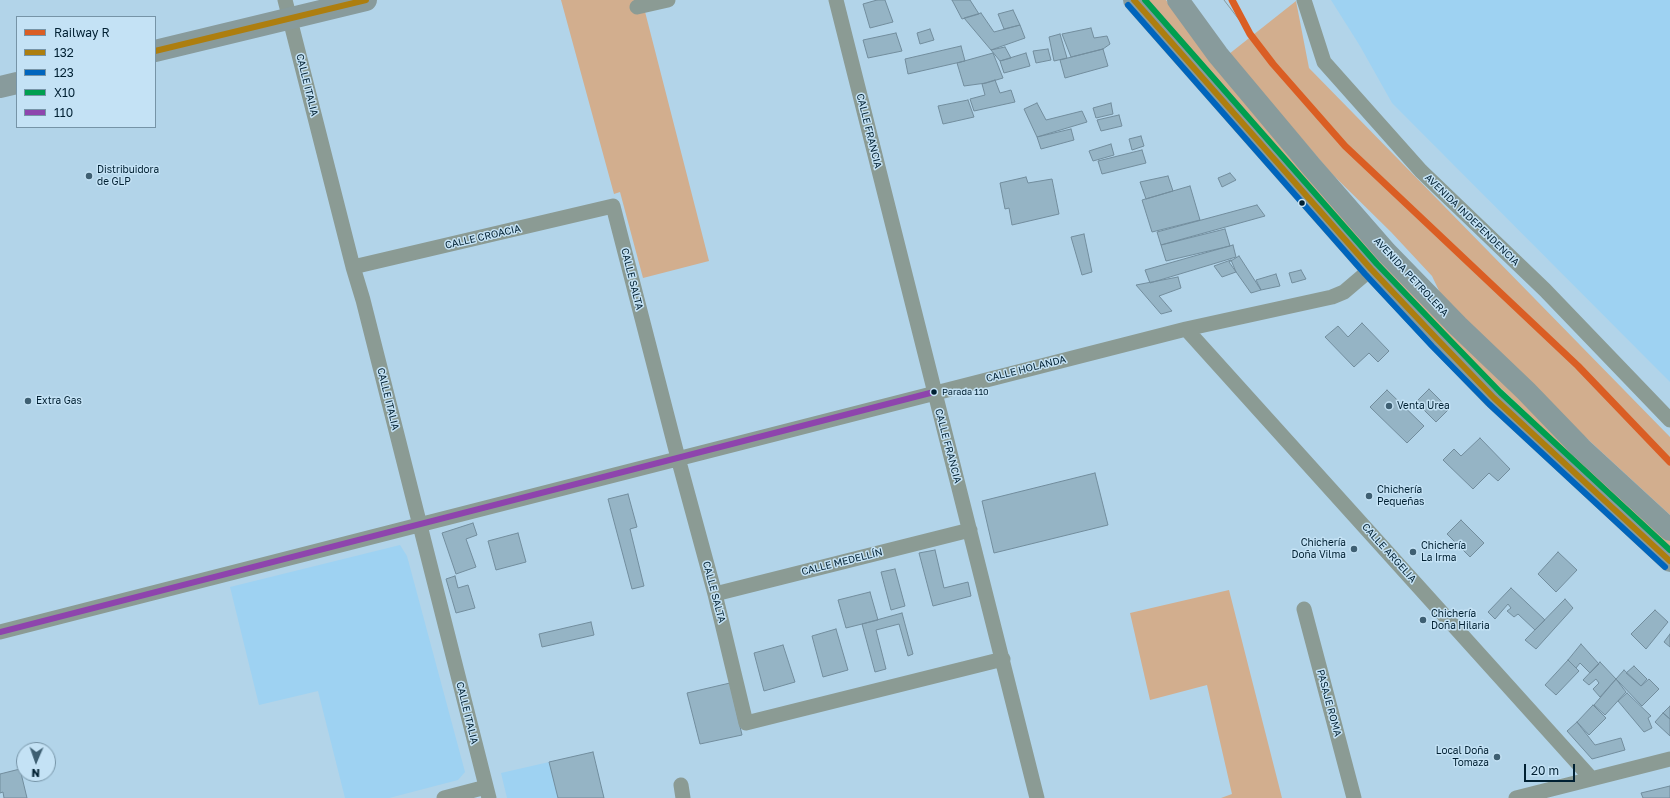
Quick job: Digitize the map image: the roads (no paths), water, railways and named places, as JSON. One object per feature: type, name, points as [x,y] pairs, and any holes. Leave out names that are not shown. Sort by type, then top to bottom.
[{"type":"highway","points":[[156,51],[287,10],[366,0]]},
{"type":"highway","points":[[1134,0],[1370,269],[1494,398],[1670,561]]},
{"type":"highway","name":"AVENIDA PETROLERA","points":[[1178,0],[1218,55],[1310,166],[1386,252],[1458,326],[1526,391],[1581,448],[1670,530]]},
{"type":"highway","points":[[0,87],[16,83]]},
{"type":"street","points":[[637,8],[668,0]]},
{"type":"street","name":"CALLE FRANCIA","points":[[836,0],[1037,798]]},
{"type":"street","name":"AVENIDA INDEPENDENCIA","points":[[1304,0],[1324,62],[1422,171],[1545,290],[1670,420]]},
{"type":"street","name":"CALLE ITALIA","points":[[287,10],[353,267],[365,308],[487,793]]},
{"type":"street","name":"CALLE CROACIA","points":[[353,267],[614,206]]},
{"type":"street","name":"CALLE SALTA","points":[[614,206],[678,458],[715,594],[746,723],[1003,659]]},
{"type":"street","name":"CALLE HOLANDA","points":[[0,632],[934,392],[1186,329],[1332,297],[1344,292],[1370,269]]},
{"type":"street","name":"CALLE ARGELIA","points":[[1186,329],[1591,778]]},
{"type":"street","name":"CALLE MEDELLÍN","points":[[715,594],[970,530]]},
{"type":"street","name":"PASAJE ROMA","points":[[1304,609],[1354,798]]},
{"type":"street","points":[[1516,798],[1560,793],[1591,778],[1670,759]]},
{"type":"street","points":[[444,798],[487,793]]},
{"type":"tram line","points":[[1224,0],[1250,34]]},
{"type":"rail line","name":"R","points":[[1232,0],[1250,34],[1273,64],[1345,146],[1578,366],[1670,462]]},
{"type":"place","name":"Distribuidora de GLP","points":[[89,176]]},
{"type":"place","name":"Parada 110","points":[[934,392]]},
{"type":"place","name":"Extra Gas","points":[[28,401]]},
{"type":"place","name":"Venta Urea","points":[[1389,406]]},
{"type":"place","name":"Chichería Pequeñas","points":[[1369,496]]},
{"type":"place","name":"Chichería Doña Vilma","points":[[1354,549]]},
{"type":"place","name":"Chichería La Irma","points":[[1413,552]]},
{"type":"place","name":"Chichería Doña Hilaria","points":[[1423,620]]},
{"type":"place","name":"Local Doña Tomaza","points":[[1497,757]]}]
